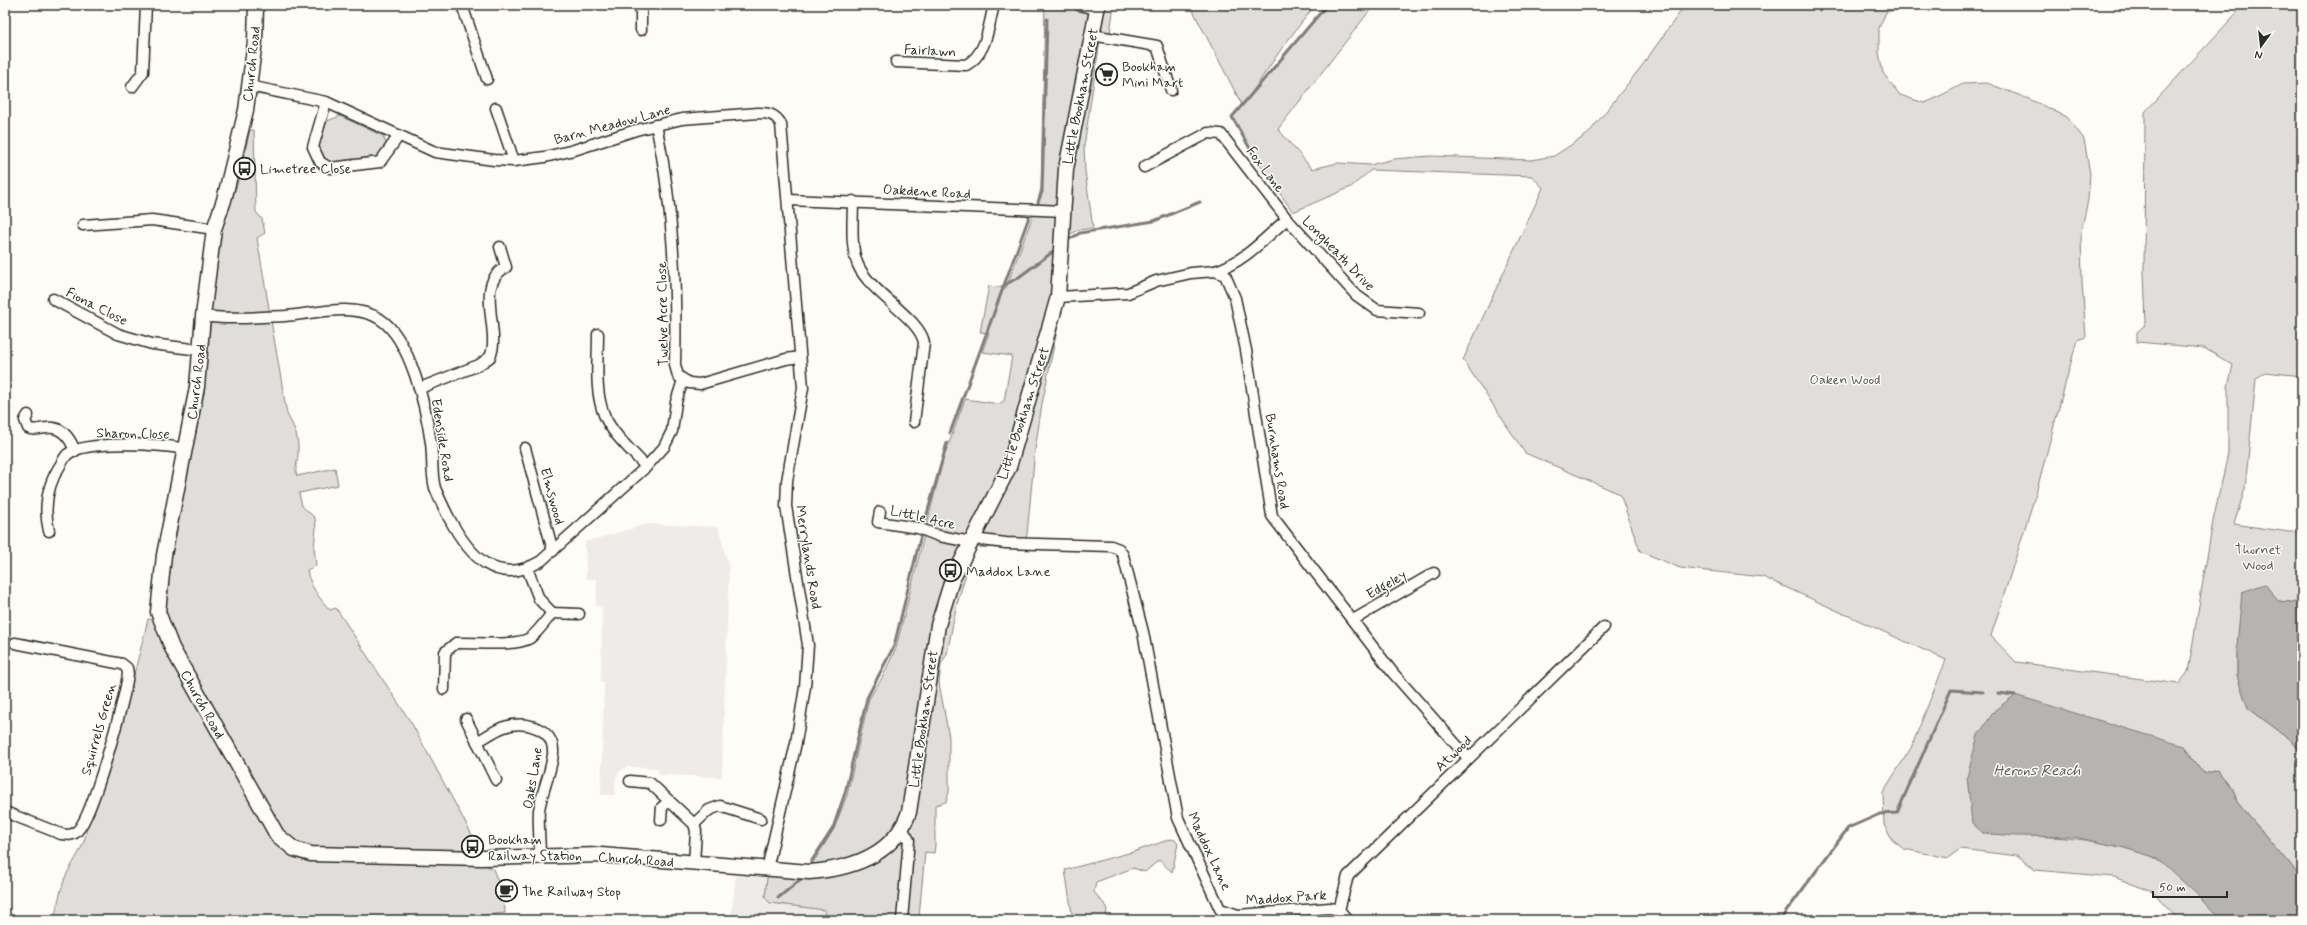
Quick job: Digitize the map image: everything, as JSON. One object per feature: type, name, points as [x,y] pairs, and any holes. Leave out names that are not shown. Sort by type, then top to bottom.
[{"type":"street","points":[[132,87],[143,72],[146,5]]},
{"type":"street","name":"Church Road","points":[[256,5],[255,41],[249,86],[241,135],[224,200],[214,229],[203,316],[197,387],[164,555],[158,612],[162,626],[172,648],[277,836],[294,849],[311,854],[482,858],[601,855],[809,872],[839,868]]},
{"type":"street","points":[[462,5],[487,79]]},
{"type":"street","points":[[641,5],[641,30]]},
{"type":"street","name":"Fairlawn","points":[[896,62],[966,66],[975,60],[983,49],[994,5]]},
{"type":"street","points":[[1079,5],[1097,7]]},
{"type":"street","name":"Little Bookham Street","points":[[839,868],[861,862],[874,855],[902,828],[911,805],[938,625],[952,580],[1009,467],[1058,297],[1065,211],[1066,169],[1097,7]]},
{"type":"street","points":[[1092,35],[1157,46],[1171,90]]},
{"type":"street","name":"Barn Meadow Lane","points":[[249,86],[326,102],[398,137],[435,152],[514,161],[574,150],[656,125],[715,116],[768,113],[776,117],[781,124],[788,200]]},
{"type":"street","points":[[326,102],[313,147],[320,162],[330,168],[380,162],[398,137]]},
{"type":"street","points":[[496,108],[514,161]]},
{"type":"street","name":"Twelve Acre Close","points":[[656,125],[664,169],[674,247],[676,280],[676,370],[683,380],[700,384],[786,359],[800,358]]},
{"type":"street","name":"Fox Lane","points":[[1144,167],[1208,133],[1221,134],[1287,219]]},
{"type":"street","name":"Oakdene Road","points":[[788,200],[1065,211]]},
{"type":"street","name":"Merrylands Road","points":[[767,869],[796,743],[808,662],[808,645],[804,614],[786,506],[787,481],[803,388],[788,200]]},
{"type":"street","points":[[853,202],[854,252],[860,270],[873,287],[924,337],[914,422]]},
{"type":"street","points":[[1058,297],[1128,293],[1156,281],[1179,275],[1215,271],[1232,265],[1242,258],[1287,219]]},
{"type":"street","name":"Longheath Drive","points":[[1287,219],[1356,295],[1378,310],[1419,313]]},
{"type":"street","points":[[83,225],[152,220],[214,229]]},
{"type":"street","points":[[420,388],[479,365],[490,357],[494,339],[490,309],[491,286],[497,273],[506,267],[500,246]]},
{"type":"street","name":"Burnhams Road","points":[[1215,271],[1227,278],[1235,298],[1246,350],[1272,516],[1393,673],[1468,758]]},
{"type":"street","name":"Fiona Close","points":[[52,300],[118,334],[152,344],[200,350]]},
{"type":"street","name":"Edenside Road","points":[[203,316],[217,318],[284,316],[340,311],[368,314],[381,320],[394,332],[420,388],[430,442],[435,487],[459,538],[471,553],[486,565],[506,569],[527,568],[541,561],[646,467],[664,447],[670,437],[683,380]]},
{"type":"street","points":[[598,334],[600,398],[604,413],[612,427],[646,467]]},
{"type":"street","points":[[28,415],[25,420],[28,428],[32,431],[48,428],[58,429],[70,437],[75,451]]},
{"type":"street","name":"Sharon Close","points":[[49,531],[45,515],[46,497],[56,472],[68,454],[85,446],[174,446],[186,449]]},
{"type":"street","name":"Elmswood","points":[[525,448],[553,551]]},
{"type":"street","name":"Little Acre","points":[[880,512],[878,522],[922,529],[943,537],[972,541]]},
{"type":"street","name":"Maddox Lane","points":[[972,541],[1035,545],[1112,546],[1122,552],[1143,632],[1178,818],[1222,910]]},
{"type":"street","points":[[527,568],[539,599],[552,613],[579,614]]},
{"type":"street","name":"Edgeley","points":[[1353,620],[1434,573]]},
{"type":"street","points":[[444,689],[445,652],[456,642],[512,642],[528,639],[540,629],[552,613]]},
{"type":"street","name":"Atwood","points":[[1339,910],[1348,876],[1604,627]]},
{"type":"street","name":"Squirrels Green","points":[[5,812],[61,834],[73,834],[80,828],[85,818],[104,763],[127,682],[127,668],[115,662],[15,643]]},
{"type":"street","points":[[466,720],[496,780]]},
{"type":"street","name":"Oaks Lane","points":[[477,742],[504,726],[516,725],[528,725],[538,728],[550,738],[553,754],[539,813],[540,856]]},
{"type":"street","points":[[630,781],[650,783],[694,824],[696,831],[694,863]]},
{"type":"street","points":[[661,820],[662,807],[669,802]]},
{"type":"street","points":[[694,824],[710,810],[720,806],[761,819]]},
{"type":"street","points":[[902,828],[909,840],[902,920]]},
{"type":"street","name":"Maddox Park","points":[[1222,910],[1238,914],[1325,908],[1339,910],[1348,920]]},
{"type":"shaded area","points":[[648,524],[718,527],[729,568],[722,777],[658,775],[658,768],[627,767],[620,771],[616,777],[615,795],[601,795],[604,682],[601,682],[602,607],[596,606],[597,579],[586,579],[585,542]]},
{"type":"shaded area","points":[[736,875],[767,878],[765,897],[770,903],[825,910],[824,920],[731,918]]},
{"type":"green space","points":[[1045,5],[1069,10],[1071,5],[1114,5],[1110,33],[1101,34],[1084,146],[1085,171],[1093,228],[1078,230],[1068,235],[1066,286],[1042,404],[1035,450],[1027,534],[1023,549],[978,547],[973,549],[956,608],[947,654],[941,664],[939,683],[949,737],[949,792],[946,802],[935,805],[934,853],[925,852],[919,917],[932,920],[824,920],[825,910],[770,903],[765,897],[767,878],[769,875],[811,866],[834,829],[847,795],[869,699],[882,678],[896,648],[943,460],[965,399],[999,404],[1004,401],[1012,356],[982,352],[989,333],[980,332],[989,286],[1006,288],[1037,204],[1041,188]]},
{"type":"green space","points":[[1190,5],[1315,5],[1282,48],[1246,101],[1327,5],[1374,5],[1278,129],[1312,169],[1338,163],[1370,165],[1394,159],[1431,156],[1531,160],[1554,156],[1588,134],[1641,67],[1685,5],[1899,5],[1896,10],[1886,12],[1879,28],[1879,53],[1883,73],[1900,95],[1924,103],[1963,84],[1987,83],[2029,99],[2067,117],[2084,139],[2090,174],[2088,200],[2081,232],[2082,282],[2086,337],[2077,340],[2036,493],[1991,636],[2016,662],[2179,684],[2188,672],[2213,521],[2228,454],[2228,387],[2233,365],[2204,348],[2137,342],[2137,332],[2146,324],[2144,273],[2145,112],[2244,5],[2302,5],[2302,376],[2265,372],[2256,379],[2245,489],[2234,524],[2289,532],[2302,532],[2302,603],[2278,601],[2243,592],[2237,646],[2237,676],[2248,708],[2291,740],[2302,754],[2302,879],[2237,802],[2233,789],[2217,770],[2204,774],[2184,746],[1983,833],[2078,839],[2115,846],[2149,855],[2165,864],[2173,871],[2221,920],[2179,920],[2153,892],[2114,877],[2035,870],[2017,856],[1960,849],[1948,858],[1904,849],[1892,840],[1884,825],[1883,792],[1911,748],[1946,660],[1763,577],[1680,568],[1640,551],[1620,494],[1525,453],[1463,360],[1543,188],[1532,176],[1371,170],[1351,187],[1293,212],[1256,159],[1232,117],[1242,105]]},
{"type":"green space","points":[[340,116],[383,136],[387,145],[377,159],[328,162],[318,148],[327,121]]},
{"type":"green space","points":[[250,130],[254,130],[256,212],[262,219],[265,233],[257,238],[287,414],[297,438],[298,454],[296,473],[297,476],[335,468],[338,485],[299,493],[302,506],[315,518],[316,529],[314,547],[316,566],[307,570],[308,576],[316,592],[330,610],[336,608],[412,724],[478,846],[483,864],[493,869],[504,897],[505,913],[433,920],[54,920],[65,878],[83,845],[86,824],[120,723],[148,619],[155,620],[164,585],[200,413],[210,327],[216,242],[237,185]]},
{"type":"green space","points":[[1171,839],[1175,840],[1178,844],[1172,872],[1159,860],[1145,872],[1133,868],[1096,882],[1094,892],[1107,907],[1106,920],[1073,920],[1065,870],[1136,851]]},
{"type":"water","points":[[2265,584],[2278,601],[2302,603],[2302,754],[2291,740],[2248,708],[2237,676],[2237,646],[2242,592]]},
{"type":"water","name":"Herons Reach","points":[[2015,695],[2184,746],[2204,774],[2217,770],[2233,789],[2237,802],[2302,879],[2302,920],[2221,920],[2202,899],[2157,858],[2125,848],[2074,837],[2016,836],[1983,833],[1972,823],[1967,777],[1978,735],[1995,710]]},
{"type":"waterway","points":[[1256,159],[1232,117],[1327,5]]},
{"type":"waterway","points":[[1038,202],[1042,192],[1047,19]]},
{"type":"waterway","points":[[1068,240],[1080,233],[1154,221],[1200,202]]},
{"type":"waterway","points":[[950,433],[1029,217]]},
{"type":"waterway","points":[[1003,286],[1019,277],[1054,251]]},
{"type":"waterway","points":[[811,862],[833,828],[845,793],[867,698],[894,646],[920,539],[947,443]]},
{"type":"waterway","points":[[1780,920],[1848,828],[1880,814],[1897,813],[1951,690],[1983,692]]},
{"type":"waterway","points":[[1998,693],[2015,695]]},
{"type":"waterway","points":[[778,898],[801,879]]},
{"type":"railway","points":[[526,920],[575,918],[675,920]]},
{"type":"place","name":"Bookham Mini Mart","points":[[1107,74]]},
{"type":"place","name":"Limetree Close","points":[[245,168]]},
{"type":"place","name":"Maddox Lane","points":[[951,571]]},
{"type":"place","name":"Bookham Railway Station","points":[[472,847]]},
{"type":"place","name":"The Railway Stop","points":[[506,891]]},
{"type":"park label","name":"Oaken Wood","points":[[1845,379]]},
{"type":"park label","name":"Thornet Wood","points":[[2258,558]]}]
